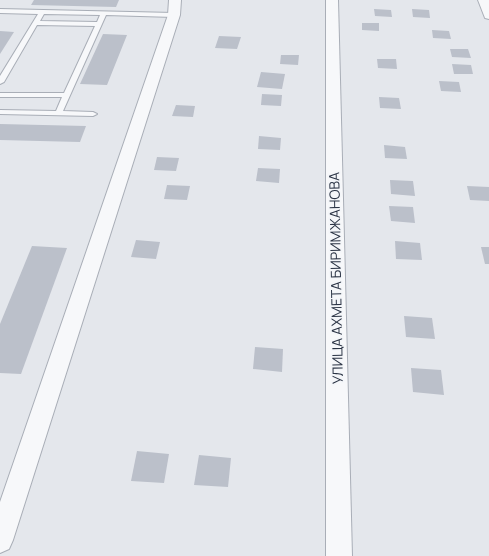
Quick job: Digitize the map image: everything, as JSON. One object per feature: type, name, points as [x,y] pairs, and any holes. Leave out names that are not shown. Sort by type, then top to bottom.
[{"type":"street","name":"УЛИЦА АХМЕТА БИРИМЖАНОВА","points":[[332,0],[339,556]]},
{"type":"street","points":[[484,0],[489,15]]},
{"type":"street","points":[[0,540],[174,7]]},
{"type":"lane","points":[[0,11],[104,13],[174,7]]},
{"type":"lane","points":[[0,82],[42,12]]},
{"type":"lane","points":[[58,114],[104,13]]},
{"type":"lane","points":[[36,23],[99,24]]},
{"type":"lane","points":[[0,95],[66,95]]},
{"type":"lane","points":[[0,112],[93,114]]},
{"type":"building","points":[[34,0],[119,0],[116,7],[31,5]]},
{"type":"building","points":[[374,9],[391,10],[392,17],[375,16]]},
{"type":"building","points":[[412,9],[429,10],[430,18],[413,17]]},
{"type":"building","points":[[362,23],[379,23],[379,31],[362,30]]},
{"type":"building","points":[[432,30],[449,31],[451,39],[433,38]]},
{"type":"building","points":[[0,31],[14,32],[0,54]]},
{"type":"building","points":[[103,34],[127,35],[107,85],[80,84]]},
{"type":"building","points":[[219,36],[241,37],[237,49],[215,48]]},
{"type":"building","points":[[450,49],[468,49],[471,58],[452,57]]},
{"type":"building","points":[[281,55],[299,55],[298,65],[280,64]]},
{"type":"building","points":[[377,59],[396,59],[397,69],[378,68]]},
{"type":"building","points":[[452,64],[471,65],[473,74],[454,74]]},
{"type":"building","points":[[261,72],[285,74],[282,89],[257,87]]},
{"type":"building","points":[[439,81],[459,82],[461,92],[441,91]]},
{"type":"building","points":[[262,94],[282,95],[281,106],[261,105]]},
{"type":"building","points":[[379,97],[399,98],[401,109],[380,108]]},
{"type":"building","points":[[176,105],[195,106],[193,117],[172,116]]},
{"type":"building","points":[[0,124],[86,126],[80,142],[0,140]]},
{"type":"building","points":[[259,136],[281,138],[280,150],[258,149]]},
{"type":"building","points":[[384,145],[405,147],[407,159],[385,158]]},
{"type":"building","points":[[157,157],[179,158],[176,171],[154,170]]},
{"type":"building","points":[[258,168],[280,169],[279,183],[256,181]]},
{"type":"building","points":[[390,180],[413,181],[415,196],[391,194]]},
{"type":"building","points":[[167,185],[190,186],[187,200],[164,199]]},
{"type":"building","points":[[467,186],[489,187],[489,201],[470,200]]},
{"type":"building","points":[[389,206],[413,207],[415,223],[391,221]]},
{"type":"building","points":[[136,240],[160,242],[156,259],[131,257]]},
{"type":"building","points":[[395,241],[420,243],[422,260],[396,259]]},
{"type":"building","points":[[32,246],[67,248],[21,374],[0,373],[0,324]]},
{"type":"building","points":[[481,247],[489,247],[489,264],[485,264]]},
{"type":"building","points":[[404,316],[432,318],[435,339],[406,337]]},
{"type":"building","points":[[255,347],[283,349],[282,372],[253,369]]},
{"type":"building","points":[[411,368],[441,370],[444,395],[413,392]]},
{"type":"building","points":[[137,451],[169,454],[164,483],[131,481]]},
{"type":"building","points":[[199,455],[231,458],[228,487],[194,485]]}]
